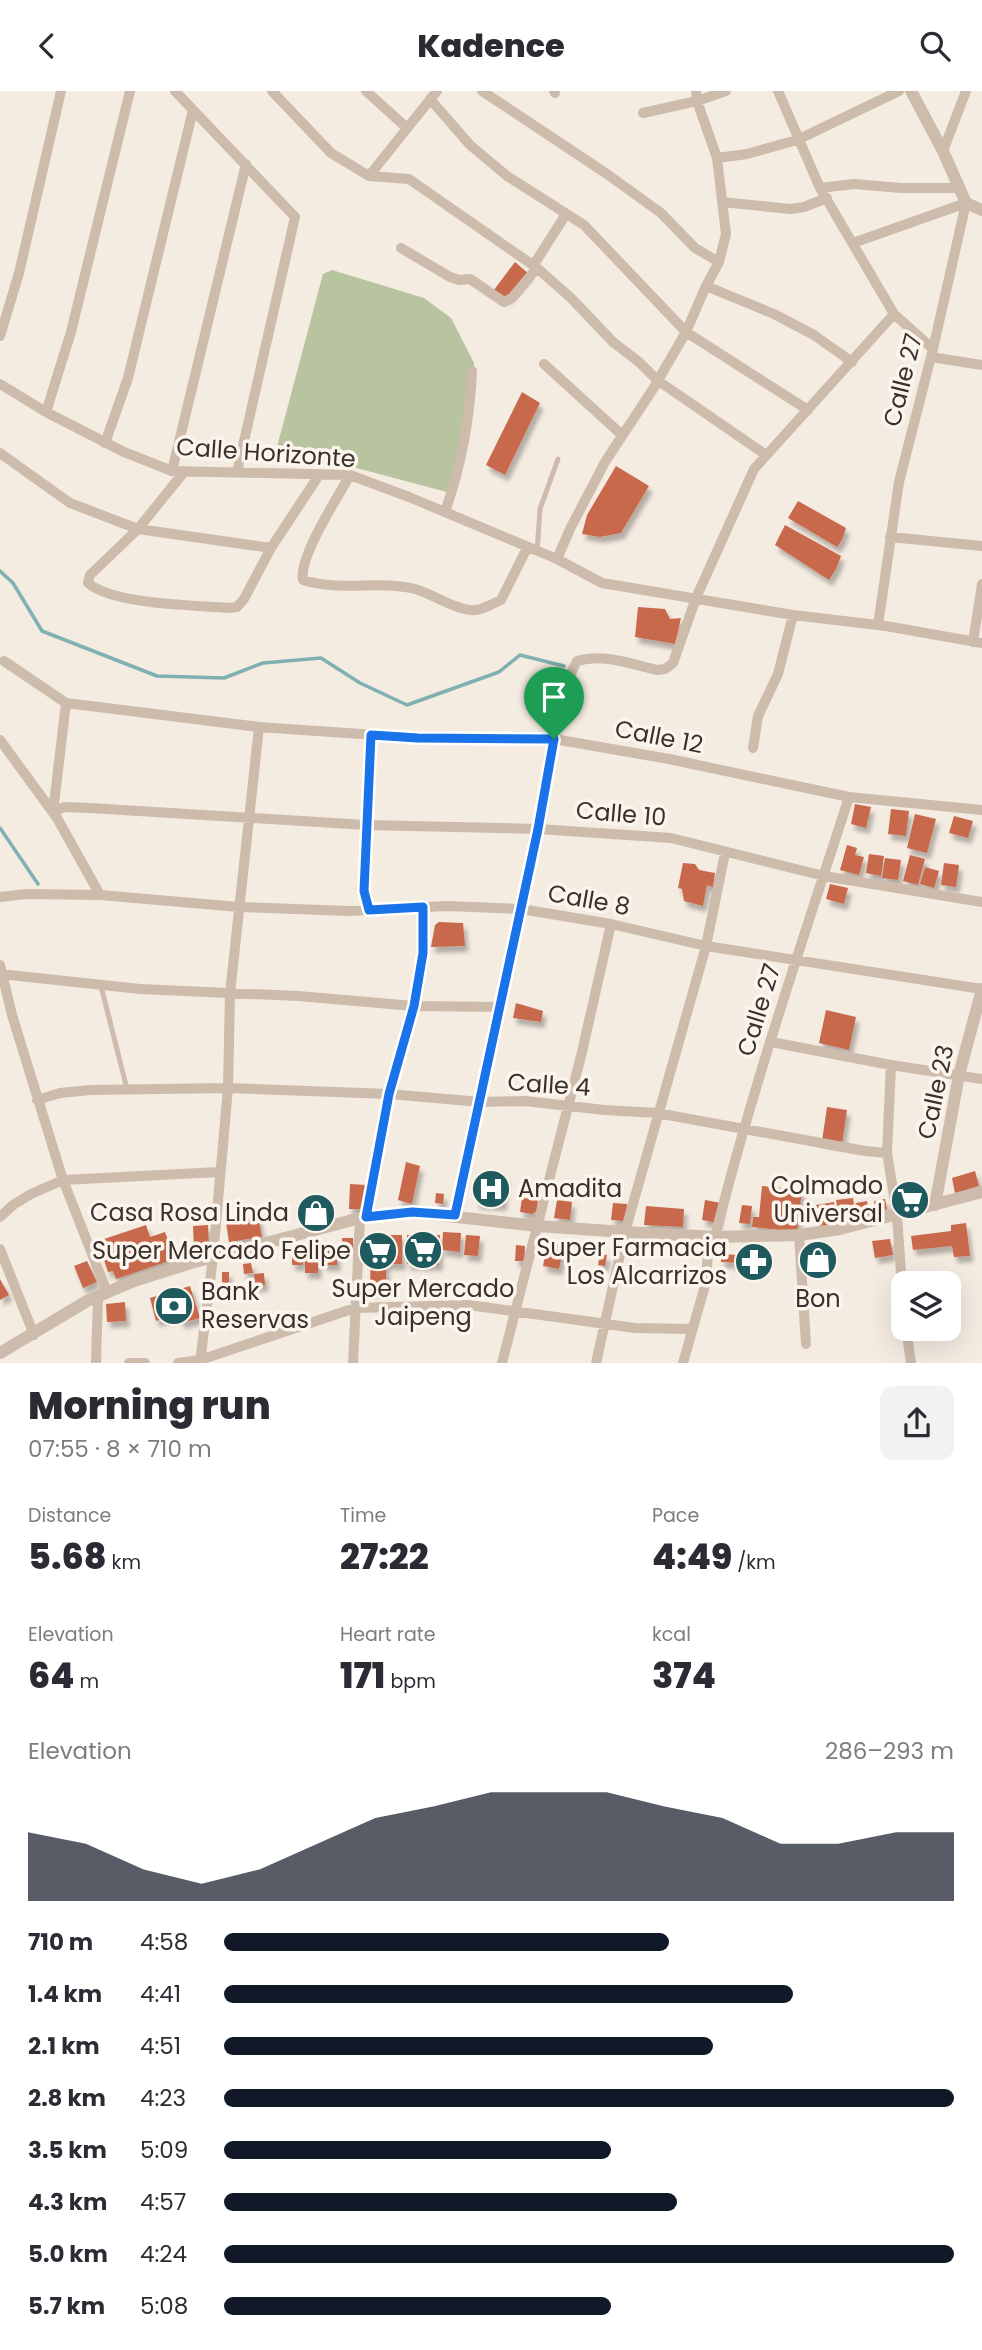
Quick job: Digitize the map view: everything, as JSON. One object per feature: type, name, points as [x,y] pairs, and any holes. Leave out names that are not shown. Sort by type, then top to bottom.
[{"type":"street","points":[[0,336],[19,273],[61,91]]},
{"type":"street","points":[[46,412],[71,332],[130,91]]},
{"type":"street","points":[[175,91],[295,217],[237,472]]},
{"type":"street","points":[[272,91],[331,153],[369,176],[409,179],[535,267],[657,380],[766,455]]},
{"type":"street","points":[[366,91],[407,128]]},
{"type":"street","points":[[482,91],[607,174],[661,213],[695,249],[719,262]]},
{"type":"street","points":[[643,113],[696,96],[726,91]]},
{"type":"street","points":[[778,91],[797,140],[823,193],[894,314],[932,353],[982,365]]},
{"type":"street","points":[[717,158],[747,154],[797,140],[899,91]]},
{"type":"street","points":[[911,91],[943,151],[966,203],[982,210]]},
{"type":"street","points":[[943,151],[966,91]]},
{"type":"street","points":[[369,176],[434,95],[470,145],[498,168],[584,225],[686,332],[808,410]]},
{"type":"street","points":[[557,559],[570,529],[622,435],[686,332],[719,262],[726,234],[717,158],[696,96]]},
{"type":"street","points":[[105,443],[128,378],[193,110]]},
{"type":"street","points":[[172,471],[246,164]]},
{"type":"street","points":[[722,202],[790,209],[804,207],[823,193],[854,184],[901,188],[959,188]]},
{"type":"street","points":[[853,243],[966,203]]},
{"type":"street","name":"Calle 27","points":[[878,625],[899,482],[966,203]]},
{"type":"street","points":[[401,249],[450,277],[470,279],[504,302],[512,298],[535,267],[566,214]]},
{"type":"street","points":[[706,286],[774,314],[814,335],[852,362]]},
{"type":"street","points":[[455,1215],[538,829],[559,697],[577,661],[589,657],[657,670],[665,669],[673,663],[696,598],[754,470],[894,314]]},
{"type":"street","points":[[544,364],[622,435]]},
{"type":"street","points":[[445,512],[457,477],[470,403],[472,370]]},
{"type":"street","name":"Calle Horizonte","points":[[0,384],[105,443],[172,471],[350,475],[557,559],[602,583],[978,643]]},
{"type":"street","points":[[0,453],[70,503],[138,529],[271,548]]},
{"type":"street","points":[[184,472],[138,529],[90,575],[88,583],[96,590],[136,600],[237,607],[271,548],[319,475]]},
{"type":"street","points":[[350,475],[306,557],[301,571],[303,580],[317,585],[341,587],[388,585],[416,589],[468,609],[478,610],[502,600],[532,550]]},
{"type":"street","points":[[890,537],[982,546]]},
{"type":"street","points":[[978,643],[982,584]]},
{"type":"street","points":[[753,748],[758,716],[778,674],[793,615]]},
{"type":"street","name":"Calle 12","points":[[4,661],[66,703],[259,727],[418,738],[554,739],[668,759],[849,797],[982,810]]},
{"type":"street","points":[[53,812],[66,703]]},
{"type":"street","points":[[200,1361],[213,1257],[228,1088],[230,993],[259,727]]},
{"type":"street","points":[[369,910],[364,891],[371,735]]},
{"type":"street","points":[[0,740],[53,812],[100,895]]},
{"type":"street","name":"Calle 27","points":[[683,1363],[706,1282],[712,1236],[796,958],[849,797]]},
{"type":"street","name":"Calle 10","points":[[53,812],[64,807],[366,825],[538,829],[671,838],[824,876],[982,902]]},
{"type":"street","points":[[596,1363],[625,1232],[706,946],[725,853]]},
{"type":"street","name":"Calle 8","points":[[0,897],[26,894],[100,895],[239,907],[349,911],[423,907],[521,909],[611,924],[706,946],[982,989]]},
{"type":"street","points":[[353,1363],[363,1217],[389,1094],[414,1006],[423,953],[423,907]]},
{"type":"street","points":[[502,1363],[568,1107],[611,924]]},
{"type":"street","points":[[96,1363],[103,1294],[37,1100],[1,971],[101,986],[414,1006],[501,1007]]},
{"type":"street","name":"Calle 23","points":[[935,1205],[960,1075],[982,989]]},
{"type":"street","points":[[771,1042],[982,1079]]},
{"type":"street","points":[[891,1065],[887,1153],[897,1215],[901,1271]]},
{"type":"street","name":"Calle 4","points":[[37,1100],[60,1093],[228,1088],[389,1094],[480,1102],[525,1101],[568,1107],[657,1112],[887,1153]]},
{"type":"street","points":[[0,1217],[31,1194],[63,1180],[219,1172]]},
{"type":"street","points":[[0,1353],[103,1294],[134,1281],[363,1217],[412,1212],[537,1226],[625,1232],[712,1236],[799,1235],[840,1229],[982,1192],[982,1199]]},
{"type":"street","points":[[799,1235],[806,1344]]},
{"type":"street","points":[[0,1249],[34,1335]]},
{"type":"street","points":[[178,1363],[200,1361],[355,1308],[469,1305],[635,1328],[691,1329]]},
{"type":"street","points":[[908,1341],[911,1363]]},
{"type":"street","points":[[129,1363],[145,1363]]},
{"type":"lane","points":[[532,550],[540,509],[558,459]]},
{"type":"lane","points":[[101,986],[127,1089]]},
{"type":"green space","points":[[332,270],[424,298],[451,318],[474,363],[474,391],[447,492],[277,447],[323,274]]},
{"type":"building","points":[[515,262],[529,274],[506,299],[494,290]]},
{"type":"building","points":[[522,392],[540,403],[505,475],[486,465]]},
{"type":"building","points":[[616,466],[649,486],[621,533],[600,537],[582,534],[587,515]]},
{"type":"building","points":[[798,501],[846,528],[837,547],[788,518]]},
{"type":"building","points":[[785,525],[841,556],[829,580],[775,545]]},
{"type":"building","points":[[638,607],[665,609],[670,619],[681,618],[675,644],[635,637]]},
{"type":"building","points":[[855,804],[871,807],[866,828],[851,824]]},
{"type":"building","points":[[891,809],[909,811],[906,836],[888,834]]},
{"type":"building","points":[[915,814],[936,819],[927,853],[907,848]]},
{"type":"building","points":[[954,816],[973,821],[968,838],[949,833]]},
{"type":"building","points":[[847,845],[857,848],[855,855],[864,857],[859,875],[840,870]]},
{"type":"building","points":[[869,854],[884,856],[881,876],[866,873]]},
{"type":"building","points":[[910,855],[925,859],[918,885],[903,881]]},
{"type":"building","points":[[885,858],[901,860],[898,880],[882,878]]},
{"type":"building","points":[[683,863],[695,864],[699,870],[715,873],[713,887],[707,885],[703,906],[684,901],[682,889],[678,888]]},
{"type":"building","points":[[944,863],[959,865],[956,887],[941,885]]},
{"type":"building","points":[[925,867],[939,871],[934,888],[920,884]]},
{"type":"building","points":[[830,884],[848,888],[844,904],[826,899]]},
{"type":"building","points":[[439,922],[463,923],[465,946],[431,947],[435,925]]},
{"type":"building","points":[[516,1003],[543,1011],[541,1022],[513,1018]]},
{"type":"building","points":[[826,1010],[856,1017],[849,1050],[819,1043]]},
{"type":"building","points":[[827,1107],[847,1110],[842,1144],[822,1141]]},
{"type":"building","points":[[406,1162],[420,1166],[412,1204],[398,1200]]},
{"type":"building","points":[[975,1171],[979,1186],[955,1193],[952,1178]]},
{"type":"building","name":"Amadita","points":[[478,1174],[506,1176],[503,1205],[476,1203]]},
{"type":"building","points":[[350,1184],[367,1185],[366,1209],[349,1209]]},
{"type":"building","points":[[762,1186],[802,1190],[797,1232],[752,1227],[753,1217],[759,1217]]},
{"type":"building","points":[[436,1193],[444,1194],[443,1204],[435,1203]]},
{"type":"building","points":[[928,1194],[930,1200],[921,1202],[920,1196]]},
{"type":"building","name":"Colmado Universal","points":[[914,1195],[916,1202],[906,1204],[905,1197]]},
{"type":"building","points":[[522,1198],[538,1199],[537,1211],[532,1214],[520,1212]]},
{"type":"building","points":[[853,1198],[856,1219],[840,1222],[836,1200]]},
{"type":"building","points":[[885,1199],[887,1209],[876,1211],[874,1201]]},
{"type":"building","points":[[557,1200],[572,1202],[570,1220],[554,1218]]},
{"type":"building","points":[[705,1200],[721,1203],[718,1223],[702,1220]]},
{"type":"building","points":[[867,1201],[870,1215],[859,1217],[856,1203]]},
{"type":"building","points":[[834,1202],[838,1224],[820,1227],[816,1205]]},
{"type":"building","points":[[613,1203],[627,1204],[626,1221],[611,1220]]},
{"type":"building","points":[[742,1205],[752,1206],[750,1224],[739,1223]]},
{"type":"building","name":"Casa Rosa Linda","points":[[325,1206],[326,1217],[308,1220],[306,1210]]},
{"type":"building","points":[[646,1206],[684,1209],[683,1227],[644,1225]]},
{"type":"building","points":[[258,1216],[262,1237],[229,1242],[226,1222]]},
{"type":"building","points":[[966,1223],[970,1256],[954,1257],[952,1246],[913,1250],[911,1236],[951,1231],[951,1225]]},
{"type":"building","points":[[146,1225],[150,1237],[165,1232],[175,1259],[116,1279],[113,1271],[108,1272],[98,1241]]},
{"type":"building","points":[[208,1225],[209,1247],[194,1248],[193,1226]]},
{"type":"building","points":[[443,1232],[461,1233],[460,1252],[442,1250]]},
{"type":"building","name":"Super Mercado Felipe","points":[[373,1235],[402,1235],[402,1264],[386,1264],[386,1292],[370,1291]]},
{"type":"building","name":"Super Mercado Jaipeng","points":[[407,1235],[440,1235],[439,1265],[407,1264]]},
{"type":"building","points":[[466,1235],[480,1236],[478,1256],[464,1255]]},
{"type":"building","points":[[342,1238],[353,1238],[353,1250],[342,1250]]},
{"type":"building","points":[[890,1239],[893,1255],[875,1258],[872,1241]]},
{"type":"building","points":[[550,1243],[564,1246],[559,1269],[543,1266],[547,1245]]},
{"type":"building","points":[[516,1245],[525,1246],[524,1261],[515,1261]]},
{"type":"building","points":[[305,1247],[318,1247],[318,1273],[305,1273]]},
{"type":"building","points":[[323,1247],[337,1247],[337,1265],[323,1265]]},
{"type":"building","points":[[303,1249],[303,1265],[292,1265],[292,1250]]},
{"type":"building","name":"Super Farmacia Los Alcarrizos","points":[[761,1253],[762,1269],[747,1270],[746,1254]]},
{"type":"building","points":[[828,1253],[829,1264],[815,1266],[814,1255]]},
{"type":"building","points":[[600,1254],[607,1255],[605,1266],[598,1265]]},
{"type":"building","points":[[721,1254],[740,1255],[740,1263],[721,1262]]},
{"type":"building","points":[[87,1261],[97,1282],[83,1288],[74,1266]]},
{"type":"building","points":[[251,1263],[253,1273],[244,1274],[243,1264]]},
{"type":"building","points":[[222,1272],[229,1272],[229,1285],[222,1285]]},
{"type":"building","points":[[264,1273],[265,1285],[255,1287],[254,1274]]},
{"type":"building","points":[[0,1279],[9,1295],[0,1300]]},
{"type":"building","name":"Bank Reservas","points":[[190,1286],[200,1318],[181,1323],[179,1314],[156,1321],[150,1298]]},
{"type":"building","points":[[125,1302],[126,1321],[107,1322],[106,1304]]},
{"type":"waterway","points":[[0,571],[13,583],[42,631],[157,676],[224,678],[263,663],[321,658],[360,683],[407,705],[499,672],[520,655],[564,666]]},
{"type":"waterway","points":[[0,828],[38,884]]},
{"type":"place","name":"Amadita","points":[[491,1189]]},
{"type":"place","name":"Colmado Universal","points":[[910,1200]]},
{"type":"place","name":"Casa Rosa Linda","points":[[316,1213]]},
{"type":"place","name":"Super Mercado Jaipeng","points":[[423,1250]]},
{"type":"place","name":"Super Mercado Felipe","points":[[378,1251]]},
{"type":"place","name":"Bon","points":[[818,1260]]},
{"type":"place","name":"Super Farmacia Los Alcarrizos","points":[[754,1262]]},
{"type":"place","name":"Bank Reservas","points":[[174,1306]]},
{"type":"route","points":[[371,735],[554,739],[501,1007],[455,1215],[412,1212],[366,1217],[389,1094],[414,1006],[423,953],[423,907],[369,910],[364,891],[371,735]]}]
